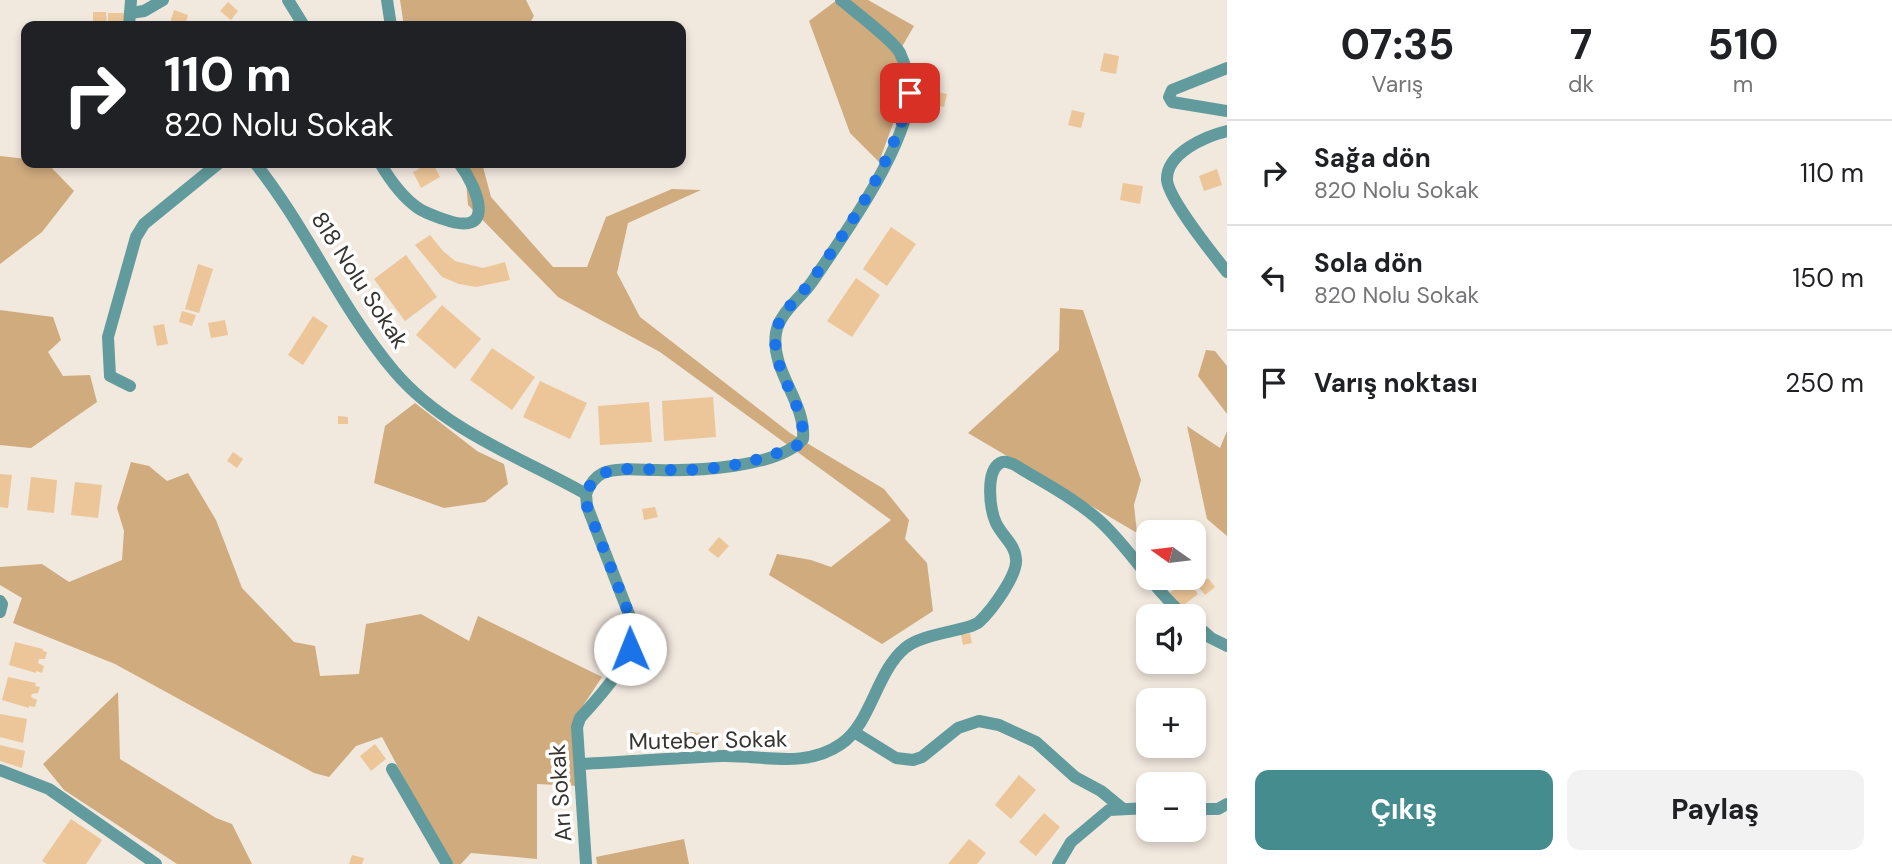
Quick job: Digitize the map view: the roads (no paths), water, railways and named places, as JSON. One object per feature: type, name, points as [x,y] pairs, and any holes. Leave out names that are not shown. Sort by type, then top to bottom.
[{"type":"street","points":[[131,6],[145,10],[163,0]]},
{"type":"street","points":[[288,0],[301,21]]},
{"type":"street","points":[[387,0],[390,21]]},
{"type":"street","points":[[586,494],[603,473],[734,465],[774,456],[798,445],[803,439],[803,421],[776,351],[776,333],[780,320],[810,285],[872,189],[900,131],[910,93],[899,51],[841,0]]},
{"type":"street","points":[[1227,68],[1172,90],[1169,97],[1179,105],[1227,111]]},
{"type":"street","points":[[1227,131],[1190,145],[1174,163],[1167,177],[1169,188],[1189,221],[1227,272]]},
{"type":"street","points":[[130,386],[110,376],[108,337],[136,237],[144,224],[213,168]]},
{"type":"street","name":"818 Nolu Sokak","points":[[259,168],[287,207],[361,327],[395,372],[429,404],[493,447],[586,494]]},
{"type":"street","points":[[384,168],[407,199],[421,211],[462,225],[472,223],[477,218],[479,208],[470,180],[462,168]]},
{"type":"street","name":"Muteber Sokak","points":[[580,764],[726,756],[789,761],[814,756],[841,745],[855,732],[893,662],[906,646],[939,632],[976,625],[991,609],[1016,570],[1017,560],[1013,548],[995,522],[990,493],[990,477],[998,464],[1004,461],[1080,505],[1103,524],[1171,604]]},
{"type":"street","name":"Arı Sokak","points":[[586,494],[587,506],[632,622],[634,634],[623,664],[580,718],[576,737],[586,864]]},
{"type":"street","points":[[0,601],[0,612]]},
{"type":"street","points":[[1206,633],[1227,646]]},
{"type":"street","points":[[855,732],[895,758],[913,760],[922,757],[958,728],[979,721],[999,726],[1036,742],[1075,777],[1123,809]]},
{"type":"street","points":[[392,769],[447,864]]},
{"type":"street","points":[[0,770],[49,789],[156,864]]},
{"type":"street","points":[[1206,809],[1218,809],[1227,804]]},
{"type":"street","points":[[1058,864],[1071,842],[1109,810],[1136,808]]}]
